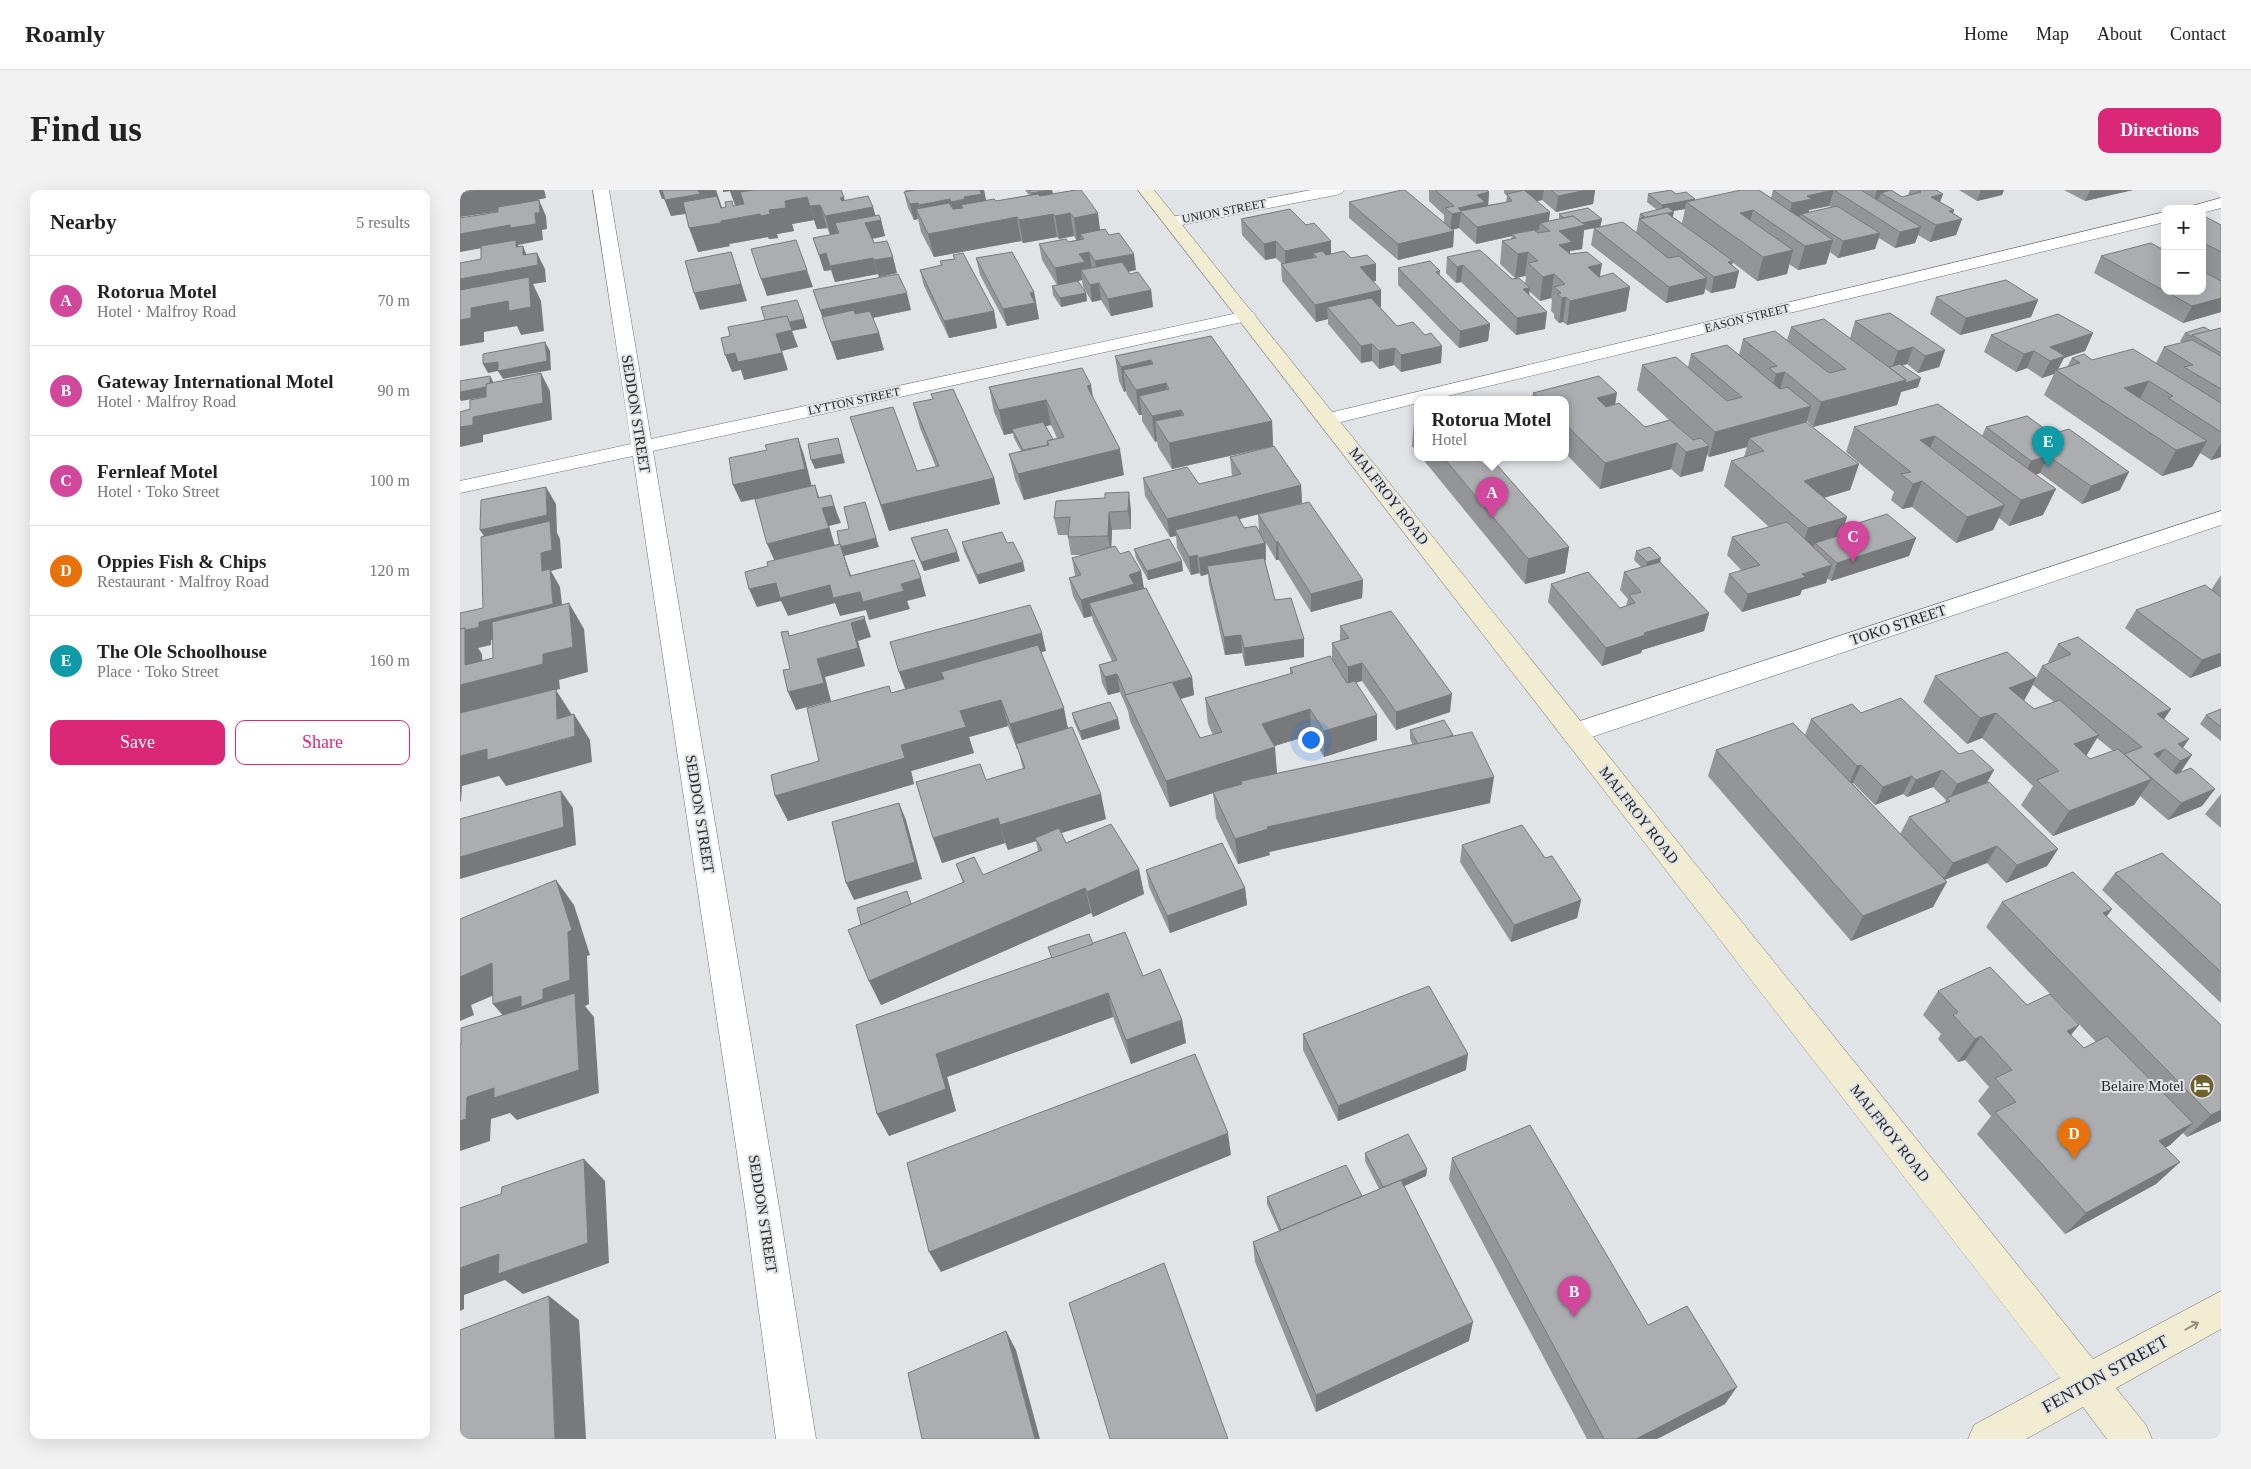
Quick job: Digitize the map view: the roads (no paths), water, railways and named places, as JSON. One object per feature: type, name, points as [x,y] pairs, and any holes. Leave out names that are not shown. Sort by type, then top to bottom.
[{"type":"main road","name":"MALFROY ROAD","points":[[1146,190],[2132,1439]]},
{"type":"main road","name":"FENTON STREET","points":[[1988,1439],[2221,1309]]},
{"type":"street","name":"SEDDON STREET","points":[[601,190],[762,1207],[796,1439]]},
{"type":"street","name":"UNION STREET","points":[[1171,222],[1336,190]]},
{"type":"street","points":[[2206,207],[2221,203]]},
{"type":"street","name":"EASON STREET","points":[[1423,396],[2161,218]]},
{"type":"street","name":"LYTTON STREET","points":[[460,487],[1247,316]]},
{"type":"street","name":"EASON STREET","points":[[1328,419],[1414,398]]},
{"type":"street","name":"TOKO STREET","points":[[1574,733],[2221,518]]},
{"type":"place","name":"The Ole Schoolhouse","points":[[2048,467]]},
{"type":"place","name":"Rotorua Motel","points":[[1492,518]]},
{"type":"place","name":"Fernleaf Motel","points":[[1853,562]]},
{"type":"place","name":"Belaire Motel","points":[[2202,1086]]},
{"type":"place","name":"Oppies Fish & Chips","points":[[2074,1159]]},
{"type":"place","name":"Gateway International Motel","points":[[1574,1317]]}]
